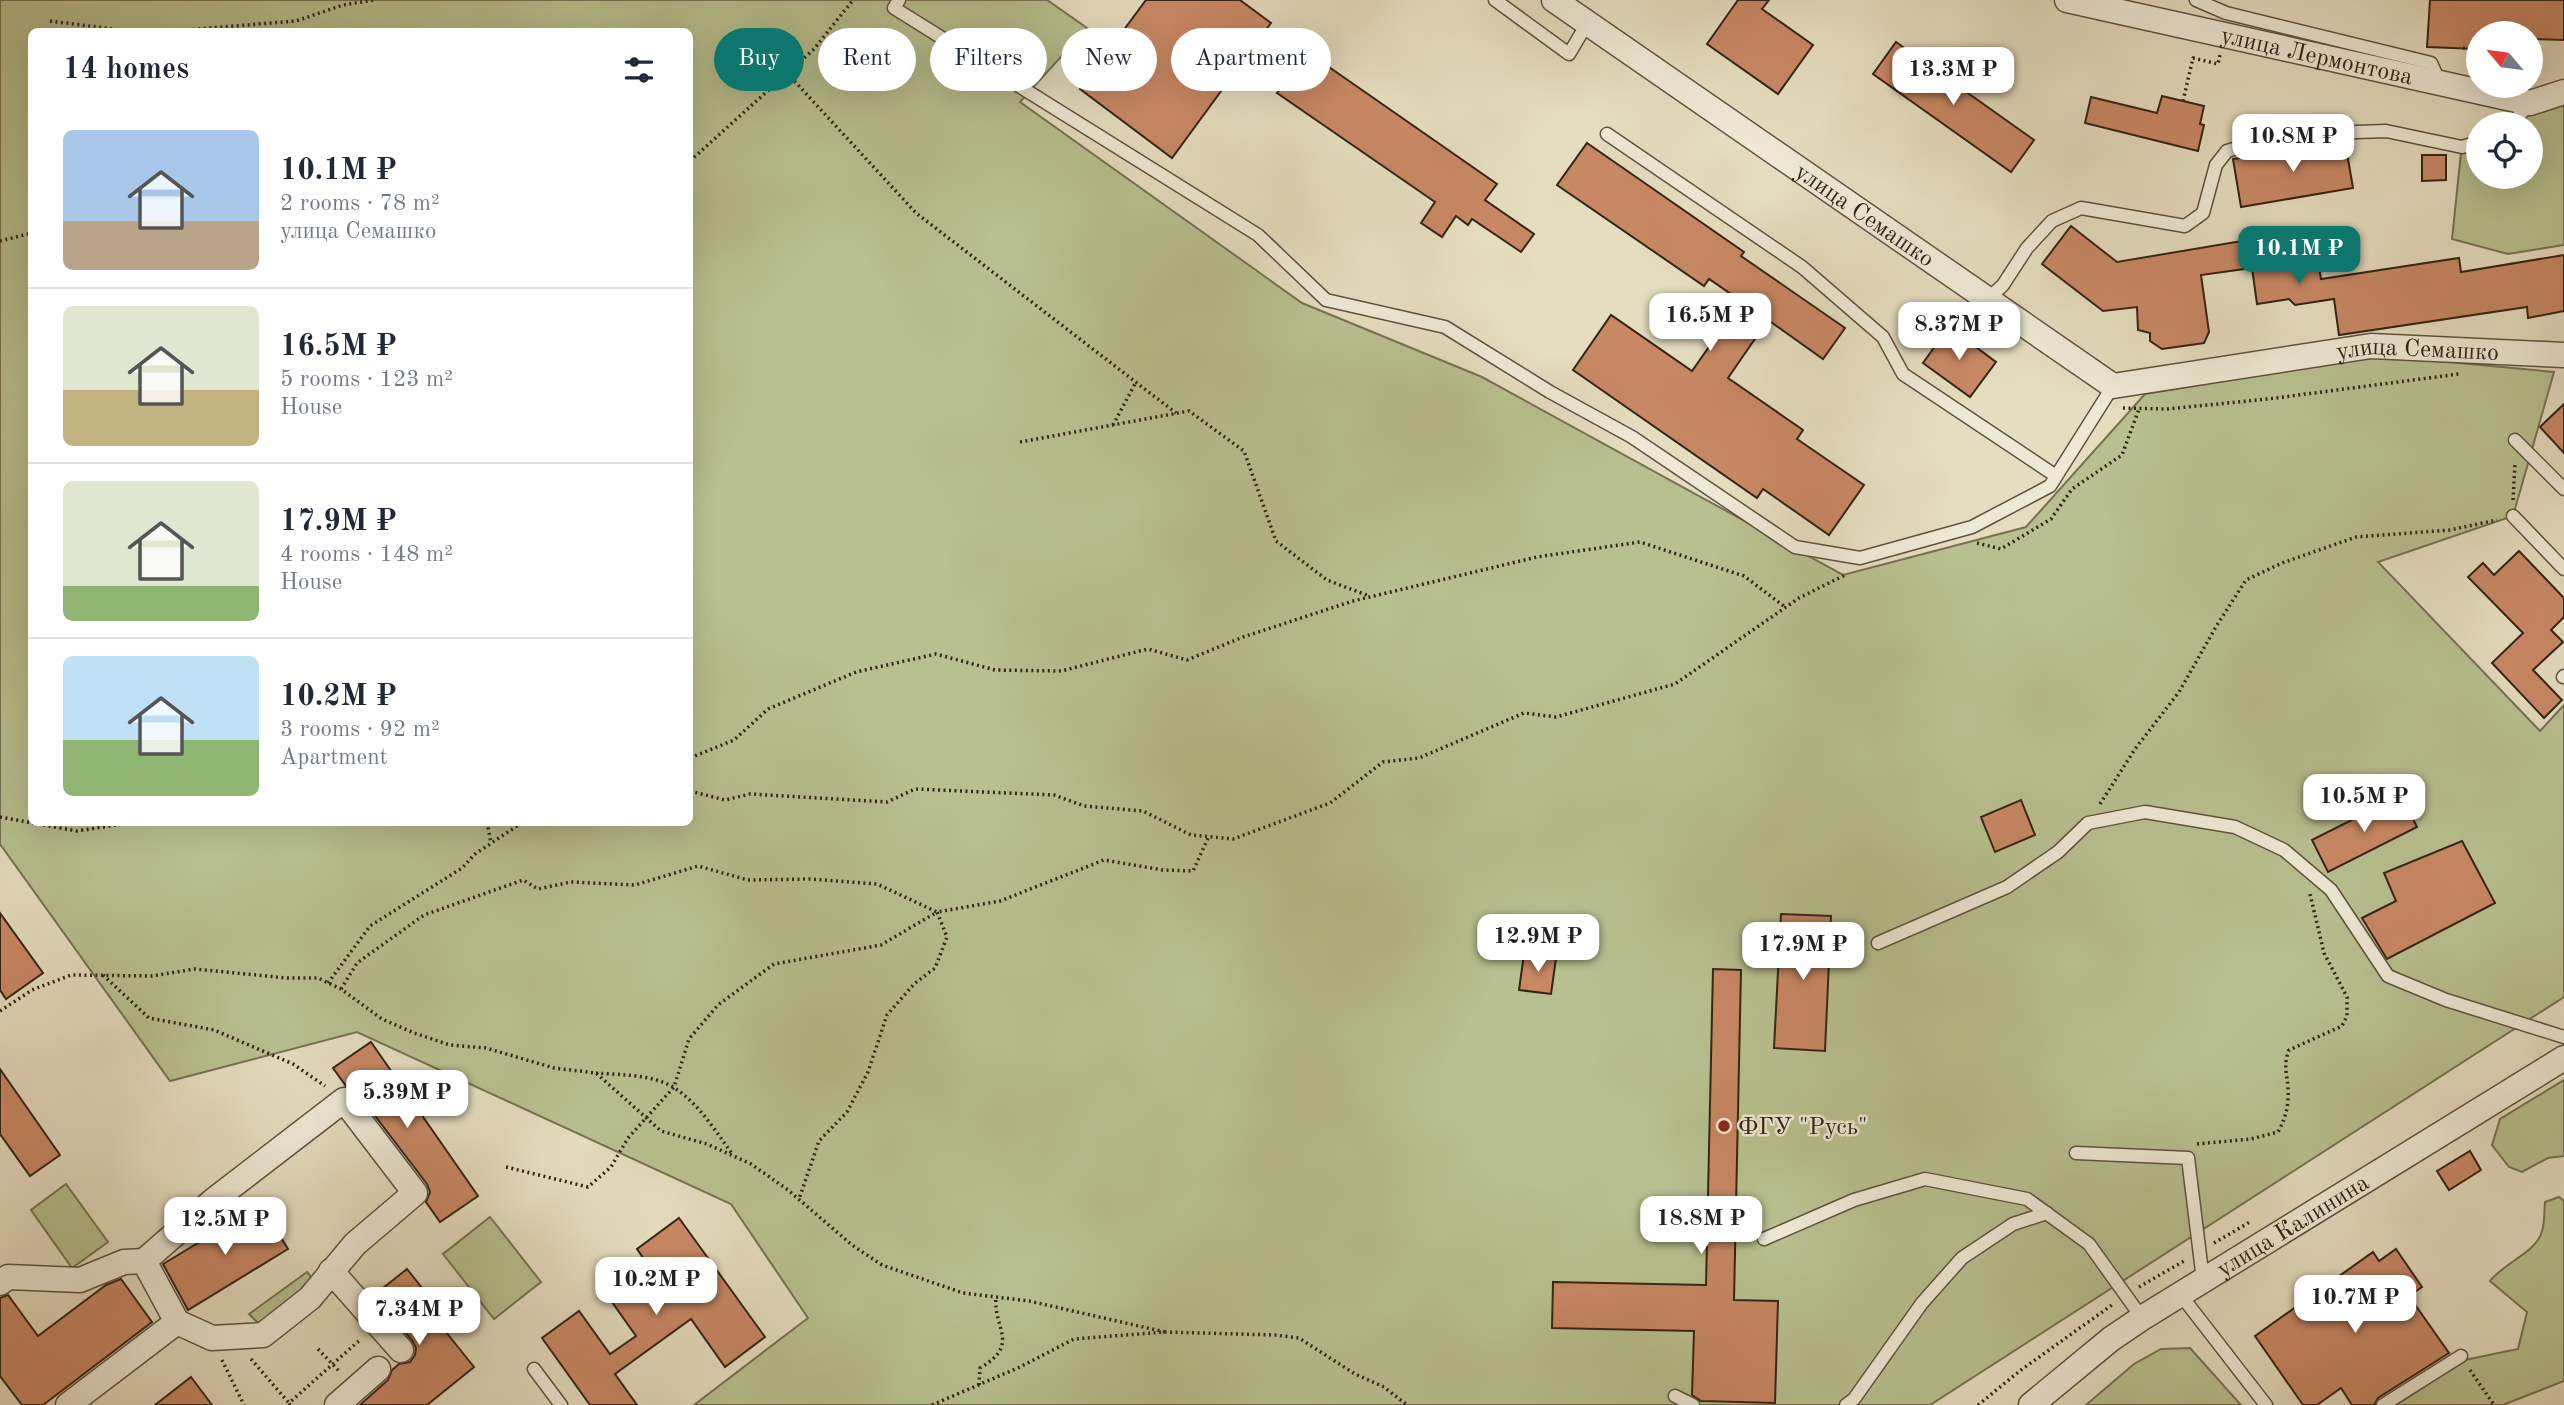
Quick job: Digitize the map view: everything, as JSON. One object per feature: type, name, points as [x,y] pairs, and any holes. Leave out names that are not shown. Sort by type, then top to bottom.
[{"type":"street","name":"улица Семашко","points":[[1554,0],[1988,299],[2108,395],[2371,346],[2564,355]]},
{"type":"street","name":"улица Лермонтова","points":[[2067,0],[2530,103]]},
{"type":"street","points":[[2530,103],[2564,92]]},
{"type":"street","name":"улица Калинина","points":[[2031,1405],[2111,1339],[2142,1318],[2564,1058]]},
{"type":"street","points":[[0,1283],[8,1277],[80,1280],[124,1262],[144,1261],[214,1200],[344,1100],[415,1193],[355,1244],[310,1298],[263,1335],[222,1338],[177,1322],[144,1261]]},
{"type":"street","points":[[331,1271],[401,1350]]},
{"type":"street","points":[[68,1405],[177,1322]]},
{"type":"street","points":[[337,1405],[378,1369]]},
{"type":"lane","points":[[899,0],[894,8],[1258,234],[1326,300],[1445,327],[1550,392],[1632,437],[1796,547],[1860,558],[1972,527],[2050,486],[2108,395]]},
{"type":"lane","points":[[1495,0],[1569,54],[1588,22]]},
{"type":"lane","points":[[2196,0],[2226,13],[2431,63],[2440,83]]},
{"type":"lane","points":[[2522,112],[2530,103]]},
{"type":"lane","points":[[1988,299],[2003,285],[2027,248],[2052,221],[2081,208],[2185,226],[2203,213],[2216,165],[2227,151],[2261,141],[2339,132],[2386,131],[2466,146]]},
{"type":"lane","points":[[1607,134],[1802,267],[1883,337],[1903,374],[2056,476]]},
{"type":"lane","points":[[2515,440],[2564,489]]},
{"type":"lane","points":[[2513,516],[2564,569]]},
{"type":"lane","points":[[1878,943],[2007,887],[2058,852],[2088,823],[2145,812],[2235,827],[2284,850],[2331,890],[2388,976],[2446,1000],[2564,1037]]},
{"type":"lane","points":[[2076,1153],[2188,1158],[2203,1280]]},
{"type":"lane","points":[[1764,1239],[1854,1200],[1925,1179],[2027,1199],[2089,1244],[2142,1318]]},
{"type":"lane","points":[[1846,1405],[1854,1399],[1922,1303],[1962,1258],[2013,1224],[2046,1213]]},
{"type":"lane","points":[[2180,1294],[2266,1405]]},
{"type":"lane","points":[[2383,1405],[2461,1356]]},
{"type":"lane","points":[[534,1369],[561,1405]]},
{"type":"lane","points":[[1675,1396],[1693,1405]]},
{"type":"path","points":[[209,28],[296,21],[343,5],[374,0]]},
{"type":"path","points":[[804,58],[853,0]]},
{"type":"path","points":[[50,21],[105,28]]},
{"type":"path","points":[[2183,101],[2190,68]]},
{"type":"path","points":[[693,158],[767,91]]},
{"type":"path","points":[[804,91],[916,213],[1176,413]]},
{"type":"path","points":[[0,241],[28,234]]},
{"type":"path","points":[[2108,395],[2126,409],[2139,409],[2268,400],[2459,374]]},
{"type":"path","points":[[1113,425],[1136,382]]},
{"type":"path","points":[[1971,541],[2001,549],[2051,519],[2072,489],[2122,455],[2139,409]]},
{"type":"path","points":[[1020,442],[1189,411],[1244,451],[1276,541],[1327,580],[1371,597]]},
{"type":"path","points":[[2088,823],[2135,749],[2179,692],[2246,580],[2356,537],[2450,530],[2513,516],[2515,440]]},
{"type":"path","points":[[693,757],[734,740],[768,709],[856,672],[936,654],[995,670],[1060,671],[1148,649],[1187,660],[1243,637],[1371,597],[1537,557],[1640,542],[1744,576],[1786,607]]},
{"type":"path","points":[[693,792],[725,800],[750,794],[887,802],[915,789],[1055,795],[1084,806],[1143,811],[1191,835],[1233,839],[1330,803],[1383,762],[1419,758],[1524,713],[1556,717],[1675,684],[1786,607],[1843,575],[1856,572]]},
{"type":"path","points":[[0,817],[28,822]]},
{"type":"path","points":[[50,826],[77,831],[109,826]]},
{"type":"path","points":[[488,826],[491,843]]},
{"type":"path","points":[[328,983],[370,926],[462,868],[475,854],[517,826]]},
{"type":"path","points":[[506,1167],[588,1187],[611,1167],[628,1138],[674,1087],[689,1039],[718,1005],[774,964],[881,945],[937,912],[1000,901],[1104,860],[1163,870],[1192,871],[1209,836]]},
{"type":"path","points":[[2188,1158],[2192,1144],[2251,1139],[2278,1132],[2287,1115],[2288,1088],[2284,1063],[2289,1050],[2342,1026],[2347,1016],[2347,997],[2324,953],[2302,865]]},
{"type":"path","points":[[341,989],[357,963],[424,915],[523,880],[538,889],[571,882],[635,885],[698,866],[748,880],[810,879],[877,884],[937,912],[947,937],[935,968],[914,984],[887,1015],[868,1072],[846,1112],[819,1140],[799,1199]]},
{"type":"path","points":[[0,1012],[32,990],[71,975],[152,976],[195,969],[287,978],[318,978],[341,989],[382,1019],[450,1045],[486,1048],[554,1068],[641,1076],[674,1087],[698,1108],[734,1157]]},
{"type":"path","points":[[103,975],[149,1018],[214,1030],[293,1064],[344,1100]]},
{"type":"path","points":[[596,1073],[661,1131],[707,1144],[751,1164],[799,1199],[852,1245],[882,1265],[963,1293],[1029,1301],[1165,1332]]},
{"type":"path","points":[[979,1385],[980,1368],[996,1359],[1003,1341],[995,1306],[996,1297]]},
{"type":"path","points":[[222,1338],[289,1404],[378,1324]]},
{"type":"path","points":[[932,1405],[1020,1367],[1074,1339],[1165,1332],[1299,1338],[1355,1374],[1384,1387],[1407,1405]]},
{"type":"path","points":[[222,1338],[244,1405]]},
{"type":"path","points":[[318,1349],[347,1381]]},
{"type":"path","points":[[2461,1356],[2494,1405]]},
{"type":"green space","points":[[0,0],[1047,0],[1087,28],[1061,28],[1061,57],[1047,72],[1047,28],[930,28],[930,91],[1030,91],[1020,102],[1302,303],[1482,377],[1843,575],[2026,527],[2145,394],[2374,355],[2554,372],[2513,516],[2378,562],[2540,731],[2564,705],[2564,997],[1930,1405],[694,1405],[808,1318],[731,1204],[357,1032],[170,1081],[0,844]]},
{"type":"green space","points":[[2564,100],[2564,245],[2508,254],[2452,239],[2461,153],[2466,151],[2466,189],[2543,189],[2543,112],[2531,112]]},
{"type":"green space","points":[[2564,1080],[2564,1156],[2548,1158],[2522,1172],[2509,1167],[2492,1145],[2500,1119]]},
{"type":"green space","points":[[66,1184],[108,1242],[72,1268],[31,1210]]},
{"type":"green space","points":[[2559,1197],[2564,1201],[2564,1381],[2503,1405],[2396,1405],[2465,1360],[2518,1349],[2527,1312],[2490,1281],[2534,1245],[2543,1228],[2545,1202]]},
{"type":"green space","points":[[490,1217],[541,1282],[494,1319],[443,1254]]},
{"type":"green space","points":[[307,1272],[317,1284],[266,1331],[249,1314]]},
{"type":"green space","points":[[2190,1348],[2241,1405],[2086,1405],[2134,1364],[2161,1349]]},
{"type":"building","points":[[1146,0],[1240,0],[1271,23],[1267,28],[1171,28],[1171,91],[1221,91],[1172,158],[1083,91],[1157,91],[1157,28],[1125,28]]},
{"type":"building","points":[[1738,0],[1769,0],[1762,9],[1813,45],[1778,94],[1707,44]]},
{"type":"building","points":[[2430,0],[2564,0],[2564,40],[2543,39],[2543,21],[2466,21],[2466,49],[2427,47]]},
{"type":"building","points":[[1896,42],[2034,140],[2011,172],[1873,74]]},
{"type":"building","points":[[1331,68],[1497,184],[1485,200],[1534,234],[1521,252],[1472,219],[1468,225],[1456,216],[1442,237],[1421,223],[1435,202],[1277,93],[1331,91]]},
{"type":"building","points":[[2162,96],[2204,106],[2200,124],[2204,125],[2198,151],[2085,123],[2091,97],[2157,113]]},
{"type":"building","points":[[2345,141],[2353,188],[2241,207],[2233,159]]},
{"type":"building","points":[[1587,143],[1744,252],[1741,256],[1845,328],[1823,359],[1768,320],[1728,378],[1803,430],[1797,439],[1864,485],[1829,535],[1763,489],[1757,498],[1573,370],[1611,315],[1692,371],[1741,301],[1709,279],[1704,286],[1557,185]]},
{"type":"building","points":[[2422,155],[2446,155],[2446,180],[2422,181]]},
{"type":"building","points":[[2071,226],[2117,262],[2313,229],[2321,279],[2459,258],[2461,272],[2564,255],[2564,311],[2528,318],[2527,307],[2339,335],[2334,299],[2295,305],[2289,299],[2257,304],[2252,268],[2201,275],[2209,332],[2204,343],[2162,349],[2150,341],[2150,333],[2138,330],[2137,307],[2103,311],[2042,264]]},
{"type":"building","points":[[1949,327],[1996,362],[1970,397],[1923,363]]},
{"type":"building","points":[[2564,404],[2564,453],[2540,427]]},
{"type":"building","points":[[2519,551],[2564,598],[2564,617],[2551,630],[2563,642],[2533,670],[2562,700],[2544,718],[2492,663],[2523,633],[2468,577],[2483,563],[2494,575]]},
{"type":"building","points":[[2401,795],[2417,827],[2328,872],[2312,840]]},
{"type":"building","points":[[2021,800],[2035,835],[1995,852],[1981,817]]},
{"type":"building","points":[[2462,841],[2495,903],[2387,959],[2362,918],[2396,901],[2384,873]]},
{"type":"building","points":[[0,913],[43,973],[6,999],[0,990]]},
{"type":"building","points":[[1781,914],[1831,916],[1825,1051],[1774,1048]]},
{"type":"building","points":[[1524,954],[1556,958],[1551,994],[1519,990]]},
{"type":"building","name":"ФГУ \"Русь\"","points":[[1713,969],[1741,970],[1734,1300],[1778,1301],[1775,1403],[1701,1401],[1692,1395],[1694,1331],[1552,1328],[1553,1282],[1706,1285]]},
{"type":"building","points":[[371,1042],[478,1196],[440,1222],[426,1202],[430,1192],[427,1184],[356,1091],[346,1086],[333,1068]]},
{"type":"building","points":[[0,1069],[60,1155],[30,1176],[0,1134]]},
{"type":"building","points":[[2470,1151],[2481,1170],[2449,1190],[2437,1171]]},
{"type":"building","points":[[261,1205],[288,1249],[188,1310],[163,1264]]},
{"type":"building","points":[[679,1218],[765,1337],[725,1367],[691,1319],[615,1374],[637,1405],[590,1405],[542,1338],[579,1311],[610,1354],[636,1336],[607,1295],[648,1265],[637,1249]]},
{"type":"building","points":[[2396,1249],[2422,1287],[2409,1296],[2449,1353],[2378,1398],[2374,1405],[2352,1405],[2341,1388],[2317,1405],[2303,1405],[2255,1336],[2373,1252],[2379,1261]]},
{"type":"building","points":[[407,1269],[453,1327],[446,1332],[474,1367],[427,1405],[360,1405],[388,1380],[392,1370],[399,1364],[410,1362],[415,1355],[416,1348],[412,1340],[373,1296]]},
{"type":"building","points":[[121,1279],[152,1322],[43,1405],[22,1405],[0,1376],[0,1298],[8,1295],[38,1336],[106,1285]]},
{"type":"building","points":[[191,1377],[212,1405],[155,1405]]},
{"type":"place","name":"ФГУ \"Русь\"","points":[[1724,1126]]}]
